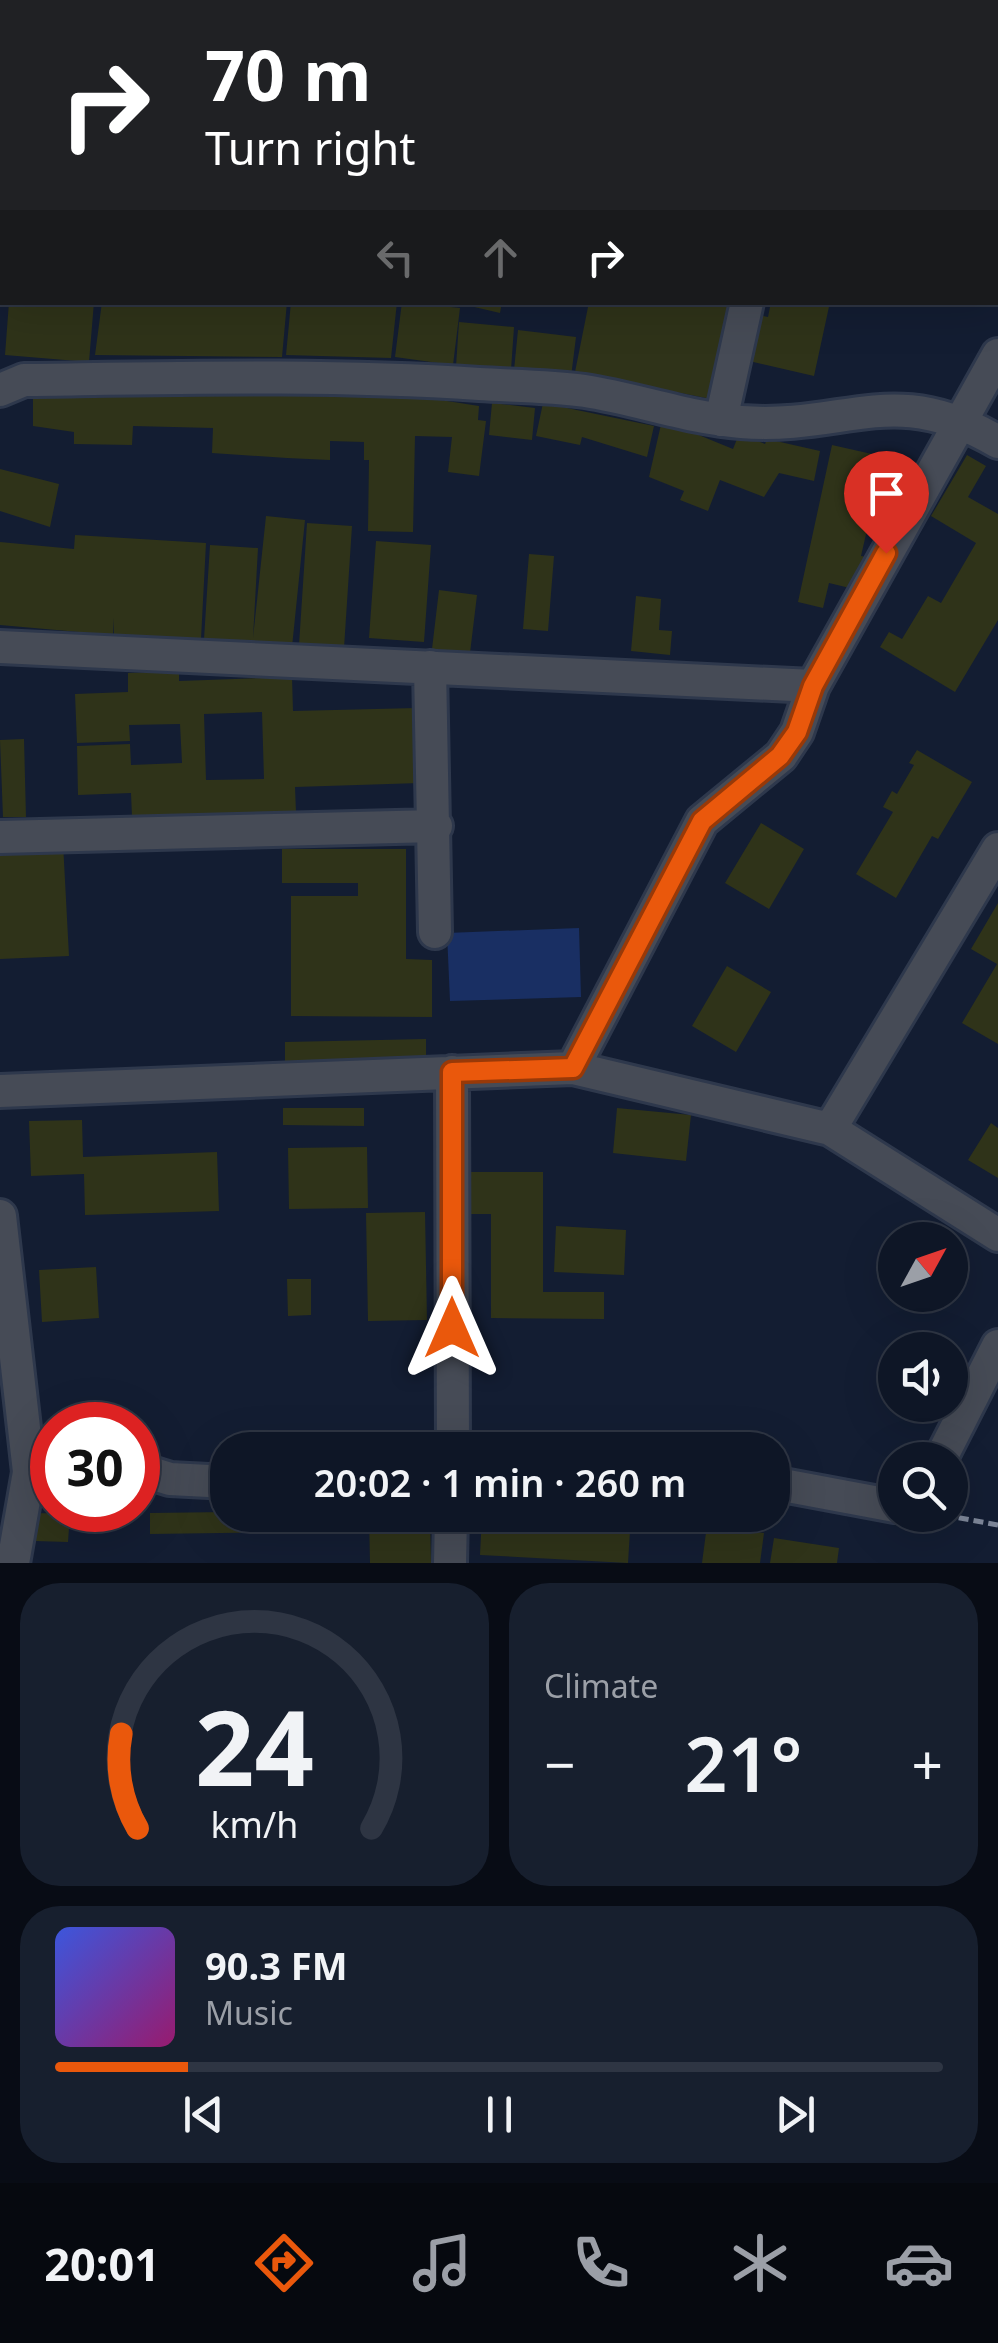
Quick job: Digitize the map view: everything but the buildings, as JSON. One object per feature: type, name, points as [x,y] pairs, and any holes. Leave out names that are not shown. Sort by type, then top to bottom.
[{"type":"street","points":[[721,420],[746,305]]},
{"type":"street","points":[[573,1068],[702,821],[780,756],[797,732],[813,686],[998,356]]},
{"type":"street","points":[[0,390],[24,380],[392,378],[585,392],[721,420],[784,425],[861,411],[911,408],[960,420],[998,442]]},
{"type":"street","points":[[0,647],[813,686]]},
{"type":"street","points":[[430,668],[436,826],[434,932]]},
{"type":"street","points":[[0,837],[436,826]]},
{"type":"street","points":[[830,1129],[998,848]]},
{"type":"street","points":[[0,1091],[573,1068],[830,1129],[998,1235]]},
{"type":"street","points":[[452,1072],[452,1432]]},
{"type":"street","points":[[0,1216],[28,1472],[13,1563]]},
{"type":"street","points":[[949,1442],[998,1346]]},
{"type":"street","points":[[21,1402],[30,1408]]},
{"type":"street","points":[[160,1475],[210,1481]]},
{"type":"street","points":[[790,1486],[878,1503]]},
{"type":"street","points":[[450,1563],[451,1532]]},
{"type":"path","points":[[968,1519],[998,1525]]},
{"type":"shaded area","points":[[579,928],[581,997],[450,1001],[447,933]]},
{"type":"route","points":[[452,1328],[452,1072],[573,1068],[702,821],[780,756],[797,732],[813,686],[886,553]]}]
